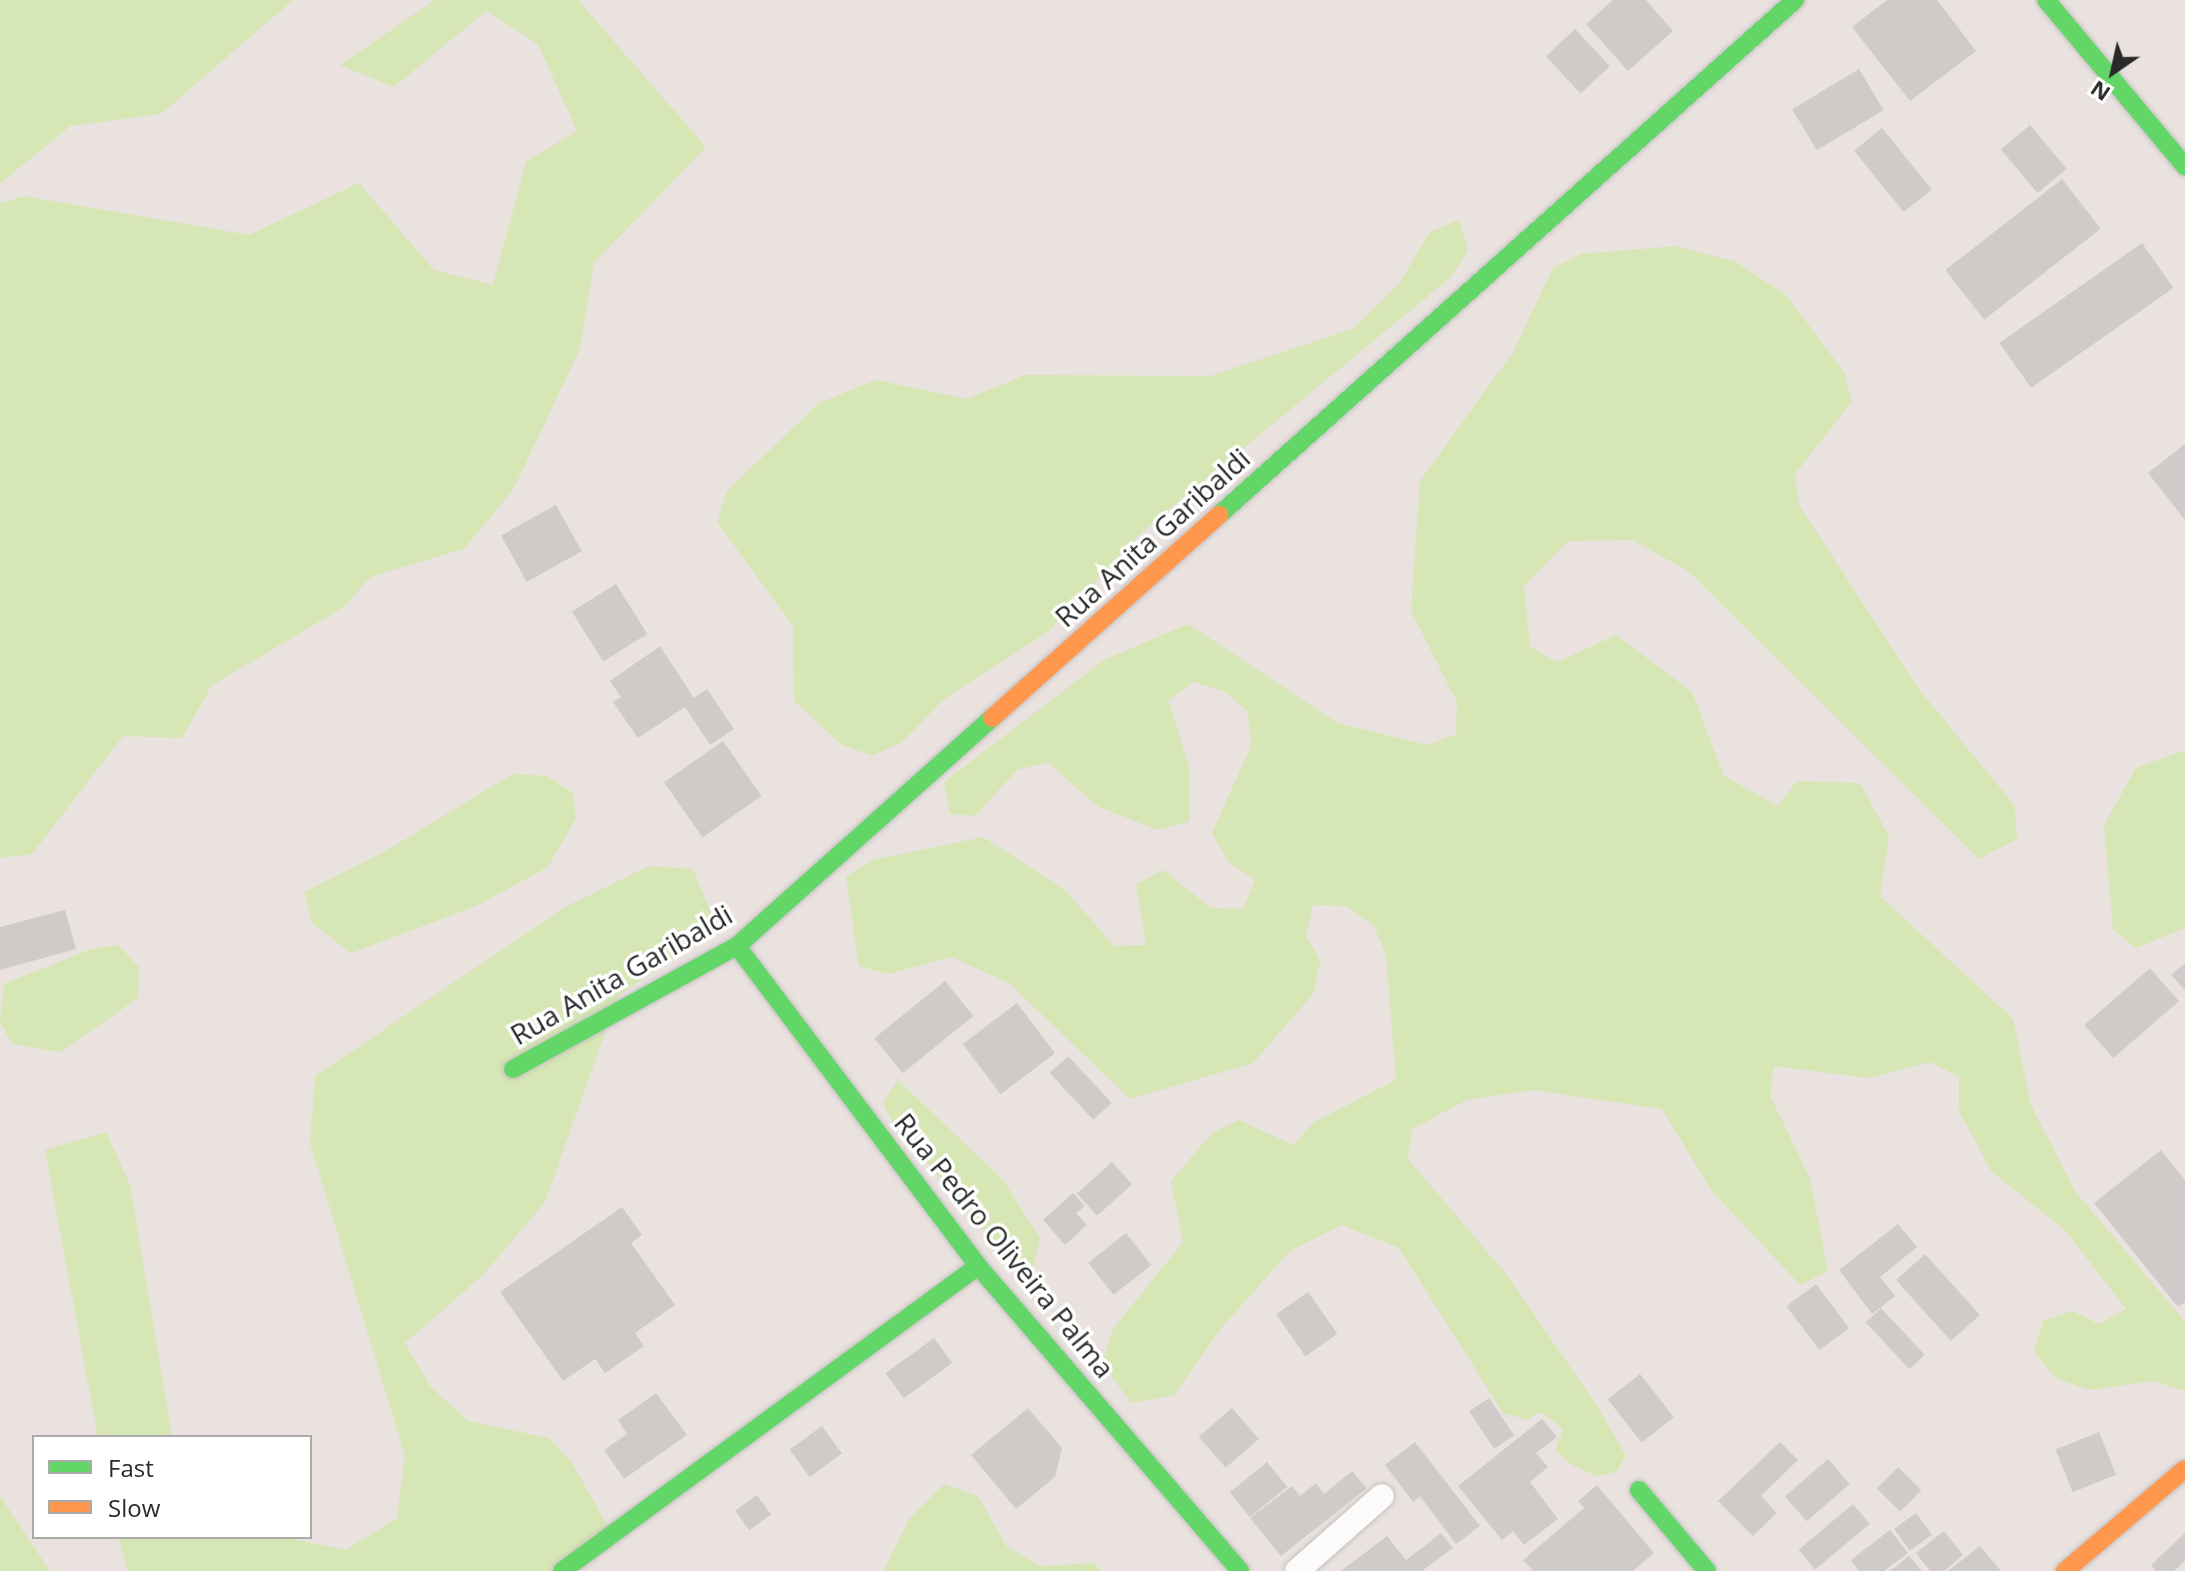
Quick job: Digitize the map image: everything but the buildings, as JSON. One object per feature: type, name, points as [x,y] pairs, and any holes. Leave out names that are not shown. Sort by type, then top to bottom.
[{"type":"street","name":"Rua Anita Garibaldi","points":[[513,1069],[737,946],[1795,0]]},
{"type":"street","points":[[2046,0],[2185,166]]},
{"type":"street","name":"Rua Pedro Oliveira Palma","points":[[737,946],[978,1266],[1240,1571]]},
{"type":"street","points":[[562,1571],[978,1266]]},
{"type":"street","points":[[2065,1571],[2185,1469]]},
{"type":"street","points":[[1639,1490],[1707,1571]]},
{"type":"lane","points":[[1297,1571],[1382,1496]]},
{"type":"green space","points":[[0,0],[293,0],[161,114],[70,126],[0,184]]},
{"type":"green space","points":[[435,0],[578,0],[706,147],[594,263],[580,349],[513,490],[464,549],[370,577],[344,607],[212,685],[182,738],[123,736],[32,854],[0,858],[0,203],[24,196],[249,235],[359,183],[434,270],[493,285],[526,162],[577,131],[538,44],[486,11],[394,87],[340,65]]},
{"type":"green space","points":[[1459,220],[1468,250],[1451,277],[1143,531],[1049,631],[944,699],[902,742],[872,756],[841,744],[794,701],[793,626],[717,522],[727,491],[819,403],[876,380],[967,399],[1025,375],[1210,376],[1352,329],[1398,285],[1430,232]]},
{"type":"green space","points":[[1676,246],[1736,262],[1786,295],[1844,372],[1852,401],[1795,474],[1799,505],[1918,688],[2015,806],[2017,839],[1979,859],[1687,570],[1632,540],[1568,541],[1524,586],[1530,647],[1557,662],[1616,635],[1692,692],[1724,776],[1778,806],[1797,781],[1860,783],[1889,836],[1880,896],[2013,1019],[2031,1105],[2075,1191],[2185,1322],[2185,1391],[2153,1381],[2089,1390],[2056,1378],[2034,1352],[2043,1321],[2072,1311],[2099,1324],[2126,1309],[2066,1231],[1991,1171],[1959,1111],[1959,1077],[1930,1062],[1869,1078],[1773,1066],[1771,1097],[1810,1179],[1828,1271],[1800,1285],[1711,1190],[1662,1109],[1533,1090],[1467,1100],[1412,1129],[1408,1159],[1507,1275],[1597,1406],[1626,1456],[1616,1472],[1597,1476],[1570,1464],[1555,1450],[1563,1430],[1547,1416],[1539,1412],[1527,1420],[1503,1413],[1399,1248],[1342,1225],[1290,1251],[1222,1327],[1174,1395],[1131,1403],[1102,1363],[1113,1329],[1183,1242],[1171,1181],[1212,1133],[1239,1120],[1293,1145],[1314,1122],[1396,1080],[1386,955],[1374,926],[1346,906],[1313,905],[1306,935],[1320,961],[1314,993],[1253,1063],[1130,1099],[1009,983],[951,957],[888,974],[859,966],[846,877],[872,860],[983,837],[1065,890],[1114,946],[1146,945],[1136,884],[1163,870],[1211,908],[1243,909],[1255,880],[1228,862],[1212,833],[1251,746],[1248,712],[1224,691],[1194,682],[1168,700],[1189,766],[1189,822],[1157,830],[1097,806],[1048,762],[1017,770],[975,816],[950,814],[944,782],[1104,660],[1188,624],[1337,723],[1427,745],[1456,734],[1457,702],[1411,611],[1420,481],[1513,352],[1553,268],[1581,254]]},
{"type":"green space","points":[[2185,750],[2185,928],[2136,948],[2113,929],[2104,825],[2136,768]]},
{"type":"green space","points":[[513,774],[547,776],[573,793],[576,818],[548,867],[476,906],[351,953],[312,923],[304,892],[384,852]]},
{"type":"green space","points":[[649,866],[693,869],[712,915],[692,945],[618,996],[545,1202],[483,1275],[405,1343],[430,1386],[468,1421],[549,1438],[572,1463],[611,1532],[577,1571],[128,1571],[119,1539],[293,1539],[346,1550],[397,1518],[405,1456],[310,1143],[315,1076],[567,906]]},
{"type":"green space","points":[[118,945],[139,967],[138,998],[61,1052],[12,1044],[0,1022],[4,984],[91,949]]},
{"type":"green space","points":[[898,1080],[1003,1180],[1040,1238],[1033,1268],[1020,1274],[892,1121],[883,1103]]},
{"type":"green space","points":[[106,1132],[130,1185],[172,1435],[98,1435],[45,1150]]},
{"type":"green space","points":[[944,1484],[979,1497],[1006,1546],[1040,1566],[1094,1563],[1102,1571],[883,1571],[909,1519]]},
{"type":"green space","points":[[0,1496],[50,1571],[0,1571]]},
{"type":"traffic: fast","points":[[1219,515],[1795,0]]},
{"type":"traffic: fast","points":[[2046,0],[2185,166]]},
{"type":"traffic: fast","points":[[513,1069],[737,946],[992,718]]},
{"type":"traffic: fast","points":[[737,946],[978,1266],[1240,1571]]},
{"type":"traffic: fast","points":[[562,1571],[978,1266]]},
{"type":"traffic: fast","points":[[1639,1490],[1707,1571]]},
{"type":"traffic: slow","points":[[992,718],[1219,515]]},
{"type":"traffic: slow","points":[[2065,1571],[2185,1469]]}]
